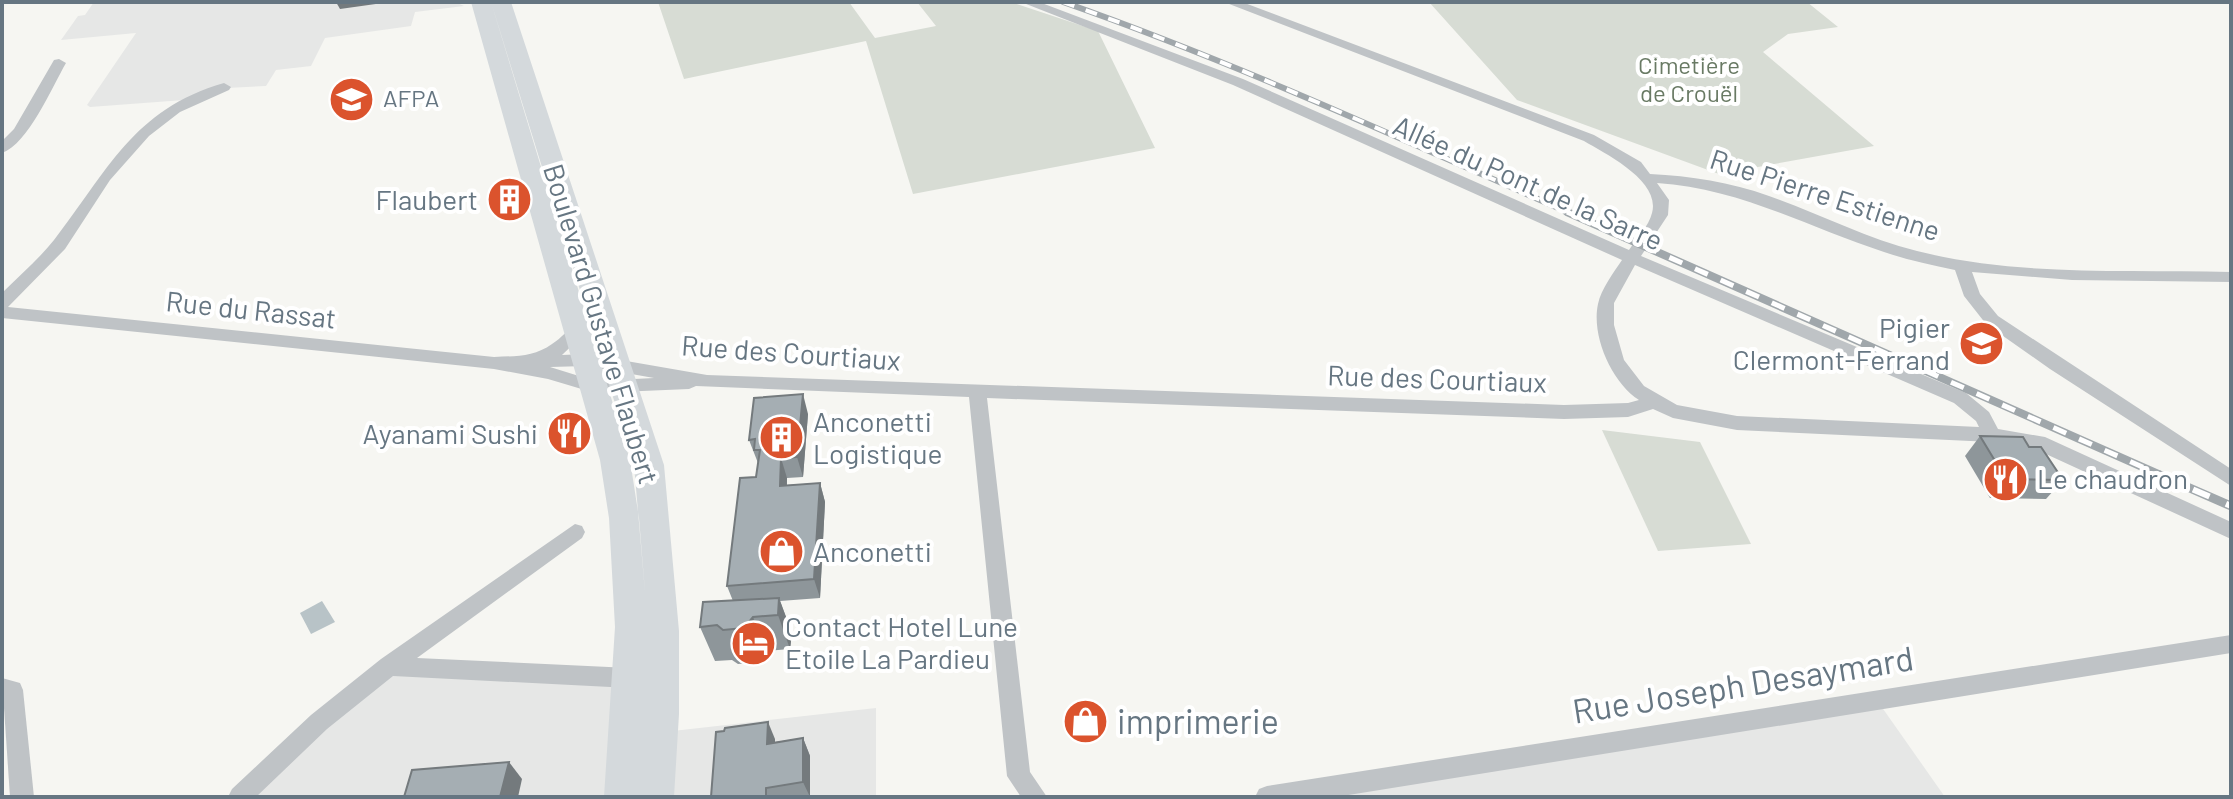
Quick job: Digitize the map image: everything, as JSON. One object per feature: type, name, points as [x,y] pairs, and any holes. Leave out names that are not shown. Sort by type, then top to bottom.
[{"type":"main road","name":"Boulevard Gustave Flaubert","points":[[481,2],[579,330],[612,383],[649,465],[656,519],[664,681],[656,797]]},
{"type":"main road","name":"Boulevard Gustave Flaubert","points":[[501,2],[612,383],[615,460],[630,579],[630,678],[622,797]]},
{"type":"street","name":"Allée du Pont de la Sarre","points":[[1027,2],[1238,82],[1709,292],[1960,398],[1983,417],[1992,435]]},
{"type":"street","points":[[1212,2],[1260,14]]},
{"type":"street","points":[[1230,2],[1595,141],[1628,159],[1659,194],[1660,215],[1619,277],[1606,303],[1610,345],[1627,380],[1655,402],[1673,411],[1737,423],[1992,435],[2038,442],[2231,531]]},
{"type":"street","points":[[2,149],[20,131],[59,63]]},
{"type":"street","points":[[2,303],[59,245],[105,177],[144,133],[175,109],[224,87]]},
{"type":"street","name":"Rue Pierre Estienne","points":[[1647,178],[1709,184],[1879,245],[1962,266],[1972,296],[1992,320],[2231,479]]},
{"type":"street","points":[[1962,266],[2056,275],[2231,277]]},
{"type":"street","name":"Rue du Rassat","points":[[2,312],[494,363],[612,383]]},
{"type":"street","name":"Rue du Rassat","points":[[535,361],[560,348],[579,330]]},
{"type":"street","name":"Rue du Rassat","points":[[494,363],[535,361],[612,383]]},
{"type":"street","name":"Rue des Courtiaux","points":[[612,383],[668,386],[707,381]]},
{"type":"street","name":"Rue des Courtiaux","points":[[612,383],[707,381],[1564,412],[1628,410],[1655,402]]},
{"type":"street","points":[[612,383],[668,386]]},
{"type":"street","points":[[977,392],[1019,776],[1035,797]]},
{"type":"street","points":[[240,797],[319,722],[389,666],[575,532]]},
{"type":"street","name":"Rue Joseph Desaymard","points":[[1267,797],[2231,644]]},
{"type":"street","points":[[389,666],[630,678]]},
{"type":"street","points":[[2,688],[12,690],[22,797]]},
{"type":"shaded area","points":[[94,2],[455,2],[464,6],[415,12],[411,26],[325,38],[311,66],[276,70],[266,86],[207,89],[184,100],[90,107],[87,105],[136,33],[61,40],[78,16],[85,15]]},
{"type":"shaded area","points":[[322,601],[335,622],[311,634],[300,613]]},
{"type":"shaded area","points":[[389,666],[630,678],[628,736],[876,708],[876,797],[240,797]]},
{"type":"shaded area","points":[[1874,696],[1945,797],[1272,797]]},
{"type":"green space","points":[[658,2],[849,2],[875,38],[936,26],[917,2],[1011,2],[1098,31],[1155,148],[913,194],[866,41],[684,79]]},
{"type":"green space","name":"Cimetière de Crouël","points":[[1429,2],[1807,2],[1838,27],[1788,34],[1763,52],[1874,146],[1719,174],[1517,100]]},
{"type":"green space","points":[[1602,430],[1700,442],[1751,544],[1658,551]]},
{"type":"building","points":[[803,394],[797,457],[781,458],[780,486],[820,483],[814,579],[727,586],[740,478],[756,477],[760,450],[754,450],[755,439],[749,440],[754,398]]},
{"type":"building","points":[[1980,436],[2023,437],[2029,447],[2041,447],[2063,480],[2006,479]]},
{"type":"building","points":[[779,598],[778,615],[753,617],[744,628],[723,630],[717,625],[700,627],[703,602]]},
{"type":"building","points":[[768,722],[767,744],[803,738],[803,782],[766,788],[766,797],[711,797],[716,732]]},
{"type":"building","points":[[509,762],[500,797],[404,797],[412,770]]},
{"type":"railway","points":[[1063,2],[1256,76],[1572,214]]},
{"type":"railway","points":[[1567,212],[2165,477]]},
{"type":"railway","points":[[2160,475],[2231,506]]},
{"type":"place","name":"AFPA","points":[[352,99]]},
{"type":"place","name":"Flaubert","points":[[509,200]]},
{"type":"place","name":"Pigier Clermont-Ferrand","points":[[1981,344]]},
{"type":"place","name":"Ayanami Sushi","points":[[569,434]]},
{"type":"place","name":"Anconetti Logistique","points":[[782,438]]},
{"type":"place","name":"Le chaudron","points":[[2006,479]]},
{"type":"place","name":"Anconetti","points":[[782,552]]},
{"type":"place","name":"Contact Hotel Lune Etoile La Pardieu","points":[[754,643]]},
{"type":"place","name":"imprimerie","points":[[1086,722]]}]
